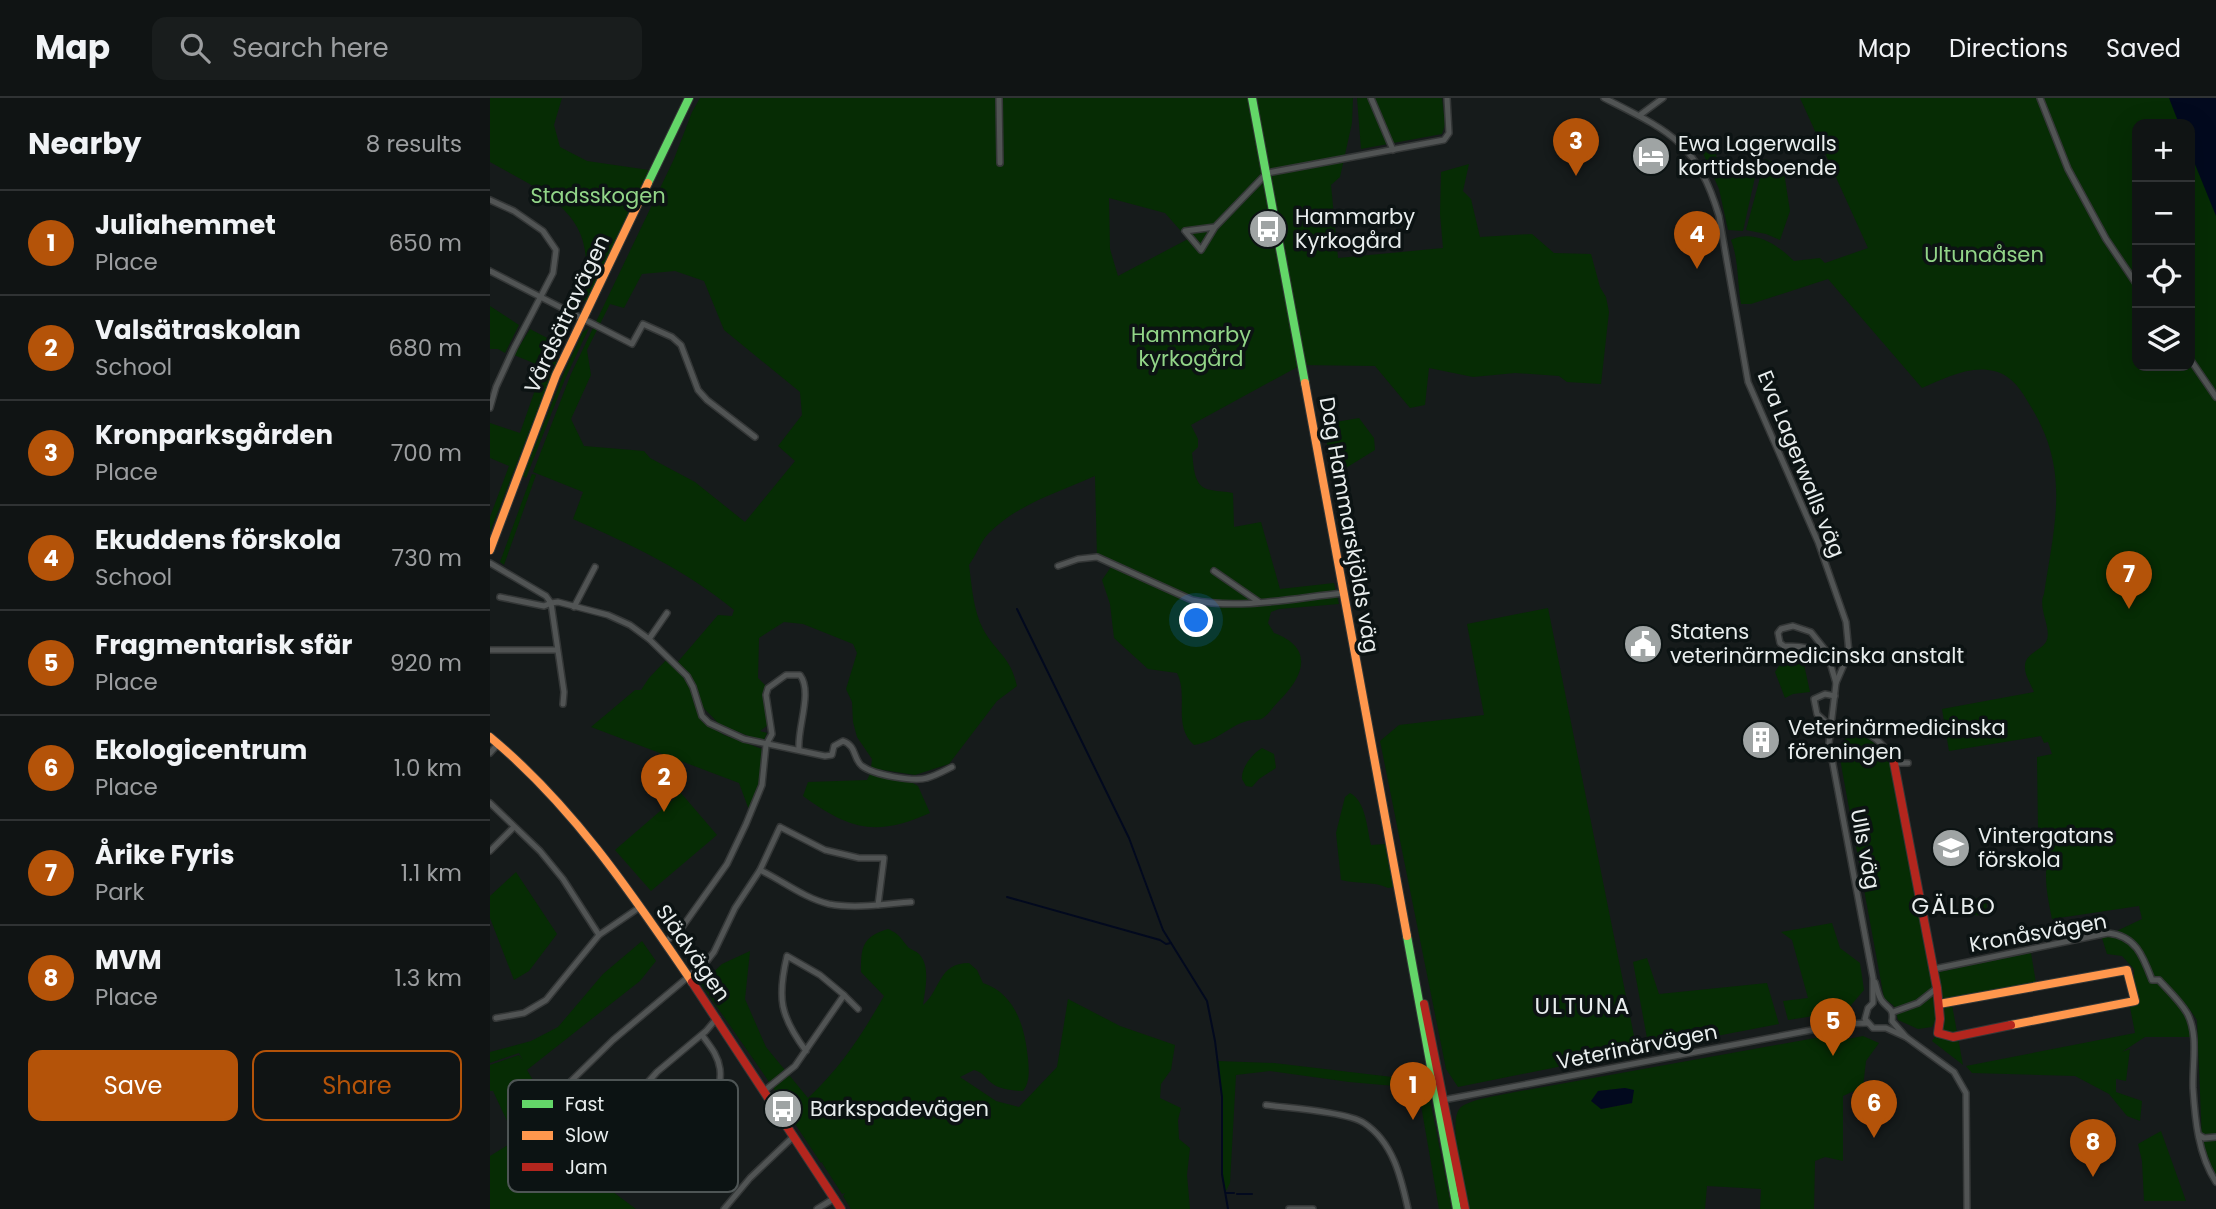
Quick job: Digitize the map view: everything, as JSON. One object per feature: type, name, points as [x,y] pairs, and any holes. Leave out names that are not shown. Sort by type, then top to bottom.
[{"type":"main road","name":"Vårdsätravägen","points":[[490,550],[552,387],[689,98]]},
{"type":"main road","name":"Dag Hammarskjölds väg","points":[[1252,98],[1410,957],[1465,1209]]},
{"type":"main road","name":"Slädvägen","points":[[490,737],[568,808],[687,975],[842,1209]]},
{"type":"main road","points":[[1894,763],[1934,969],[1940,1019],[1937,1031],[1944,1036],[1953,1037],[2135,1001],[2127,970],[1939,1004]]},
{"type":"main road","name":"Dag Hammarskjölds väg","points":[[1441,1100],[1457,1209]]},
{"type":"street","points":[[999,98],[1000,163]]},
{"type":"street","points":[[1371,98],[1393,150]]},
{"type":"street","points":[[1214,227],[1185,231],[1201,250],[1214,227],[1267,173],[1393,150],[1447,137],[1447,98]]},
{"type":"street","name":"Eva Lagerwalls väg","points":[[1604,98],[1671,133],[1692,155],[1711,190],[1719,216],[1748,382],[1818,542],[1846,622],[1849,653],[1836,683]]},
{"type":"street","points":[[1640,115],[1663,98]]},
{"type":"street","points":[[2040,98],[2068,169],[2106,239],[2132,278]]},
{"type":"street","points":[[490,200],[514,211],[543,231],[556,250],[553,273],[493,386],[490,408]]},
{"type":"street","points":[[490,271],[632,344],[643,324],[671,337],[681,345],[698,390],[755,437]]},
{"type":"street","points":[[2195,366],[2216,397]]},
{"type":"street","points":[[1058,566],[1078,559],[1097,557],[1192,600],[1209,604],[1240,604],[1343,593]]},
{"type":"street","points":[[490,563],[546,596],[551,603],[564,692],[563,704]]},
{"type":"street","points":[[574,607],[595,567]]},
{"type":"street","points":[[1214,571],[1259,602]]},
{"type":"street","points":[[500,597],[544,606],[551,603],[574,607],[608,615],[630,625],[649,639],[687,676],[702,716],[709,723],[744,740],[799,749],[812,754],[832,755],[834,746],[844,741],[853,748],[860,765],[870,770],[915,779],[926,778],[952,768]]},
{"type":"street","points":[[649,639],[667,613]]},
{"type":"street","name":"Ulls väg","points":[[1831,662],[1809,647],[1784,646],[1780,643],[1778,633],[1781,629],[1793,626],[1811,632],[1823,645],[1831,662],[1836,683],[1829,743],[1873,978],[1882,1002],[1890,1006],[1893,1012]]},
{"type":"street","points":[[490,650],[557,650]]},
{"type":"street","points":[[664,942],[678,933],[727,864],[762,785],[766,745],[772,734],[766,695],[768,688],[780,678],[793,674],[800,676],[804,685],[805,703],[799,732],[799,749]]},
{"type":"street","name":"Ulls väg","points":[[1830,728],[1817,714],[1814,699],[1821,695],[1835,696]]},
{"type":"street","points":[[1830,728],[1847,727],[1874,736],[1882,743],[1894,763],[1908,763]]},
{"type":"street","points":[[490,753],[498,744]]},
{"type":"street","points":[[490,803],[540,851],[563,879],[599,935]]},
{"type":"street","points":[[490,851],[514,827]]},
{"type":"street","points":[[572,1080],[613,1040],[715,952],[735,908],[760,870],[779,827],[825,850],[842,855],[884,858],[878,905]]},
{"type":"street","points":[[760,870],[784,884],[828,903],[849,906],[911,902]]},
{"type":"street","points":[[496,1018],[524,1013],[545,1000],[599,935],[640,907]]},
{"type":"street","name":"Kronåsvägen","points":[[1934,969],[2108,933],[2125,936],[2137,947],[2153,982],[2159,980],[2187,1013],[2193,1035],[2193,1088],[2199,1135],[2203,1153],[2216,1182]]},
{"type":"street","points":[[806,1051],[790,1030],[782,1009],[781,982],[787,956],[820,975],[858,1009]]},
{"type":"street","name":"Ulls väg","points":[[1873,978],[1873,1003]]},
{"type":"street","points":[[1882,1002],[1873,1003],[1866,1014],[1868,1023],[1878,1030],[1886,1028],[1892,1021],[1893,1012],[1918,1003],[1937,988]]},
{"type":"street","points":[[764,1091],[795,1066],[844,995]]},
{"type":"street","name":"Veterinärvägen","points":[[1843,1024],[1866,1014]]},
{"type":"street","points":[[650,1080],[702,1035],[716,1018]]},
{"type":"street","points":[[1892,1021],[1906,1037]]},
{"type":"street","name":"Veterinärvägen","points":[[1441,1100],[1843,1024],[1868,1023]]},
{"type":"street","points":[[1886,1028],[1906,1037],[1954,1072],[1966,1093],[1967,1209]]},
{"type":"street","points":[[702,1035],[716,1056],[719,1080]]},
{"type":"street","points":[[1266,1105],[1343,1116],[1363,1122],[1385,1144],[1394,1158],[1401,1175],[1408,1209]]},
{"type":"street","points":[[2199,1135],[2204,1138],[2216,1137]]},
{"type":"street","points":[[724,1209],[750,1178],[794,1136]]},
{"type":"street","points":[[817,1209],[835,1198]]},
{"type":"street","points":[[1289,1209],[1313,1209]]},
{"type":"green space","name":"Stadsskogen","points":[[490,98],[562,98],[554,125],[560,147],[587,161],[649,170],[587,300],[570,306],[584,276],[585,250],[580,232],[570,217],[542,191],[490,162]]},
{"type":"green space","name":"Hammarby kyrkogård","points":[[700,98],[1353,98],[1352,123],[1340,177],[1331,185],[1338,258],[1443,248],[1440,214],[1441,172],[1469,164],[1463,191],[1471,199],[1480,237],[1532,234],[1554,253],[1591,254],[1609,312],[1601,384],[1567,382],[1559,376],[1515,373],[1473,377],[1429,368],[1425,405],[1410,408],[1375,366],[1301,365],[1191,425],[1198,439],[1198,447],[1192,453],[1198,481],[1205,488],[1233,493],[1234,527],[1261,522],[1280,589],[1334,583],[1339,604],[1271,612],[1268,623],[1274,633],[1287,639],[1300,655],[1301,664],[1294,683],[1263,718],[1249,720],[1202,743],[1194,745],[1184,729],[1182,692],[1177,673],[1148,669],[1114,638],[1110,604],[1102,580],[1113,564],[1097,557],[1095,476],[1039,500],[1000,523],[986,537],[969,565],[977,614],[988,637],[1011,667],[1017,686],[997,701],[949,764],[915,775],[871,768],[872,759],[857,737],[852,702],[846,689],[857,653],[853,644],[803,624],[784,622],[759,638],[758,678],[768,688],[766,695],[772,722],[760,731],[767,733],[763,742],[719,724],[699,703],[702,721],[724,735],[762,749],[760,781],[749,810],[739,783],[591,727],[635,690],[641,690],[668,658],[676,664],[718,615],[732,616],[734,610],[677,570],[573,519],[583,492],[533,472],[571,374],[674,159]],"holes":[[[1109,198],[1165,213],[1188,239],[1118,276],[1110,249]],[[675,271],[704,281],[724,330],[800,392],[802,415],[778,446],[795,461],[745,522],[695,482],[650,458],[644,451],[584,446],[571,419],[591,375],[587,350],[610,304],[624,308],[642,274]]]},
{"type":"green space","points":[[1357,98],[1442,98],[1445,124],[1442,134],[1361,149]]},
{"type":"green space","name":"Ultunaåsen","points":[[1800,98],[2216,98],[2216,1178],[2202,1141],[2197,1020],[2188,1007],[2190,1037],[2145,1037],[2122,1052],[2130,1049],[2126,1081],[2116,1079],[2116,1092],[2142,1101],[2140,1121],[2127,1116],[2109,1094],[2075,1076],[1972,1073],[1966,1066],[2135,1033],[2130,1007],[2139,1001],[2134,985],[2134,969],[2122,956],[2107,954],[2102,938],[2142,919],[2139,906],[2052,919],[2046,876],[2055,834],[2038,830],[2037,757],[2052,754],[2048,742],[2044,743],[2041,736],[1949,751],[1942,709],[2034,692],[2025,666],[2030,656],[2048,637],[2042,600],[2052,542],[2056,495],[2050,450],[2041,426],[2017,385],[1995,371],[1962,372],[1922,388],[1828,279],[1751,304],[1741,304],[1737,264],[1731,240],[1748,236],[1757,238],[1773,244],[1794,261],[1820,258],[1825,263],[1868,248]]},
{"type":"green space","points":[[1708,147],[1717,149],[1716,157],[1757,168],[1743,231],[1728,230],[1719,189],[1703,153]]},
{"type":"green space","points":[[1765,159],[1783,166],[1790,211],[1780,240],[1746,230]]},
{"type":"green space","points":[[490,306],[519,325],[505,353],[490,349]]},
{"type":"green space","points":[[566,317],[571,324],[490,532],[490,517],[509,466],[490,458],[490,423],[520,433],[543,367],[514,355],[530,329],[555,342]]},
{"type":"green space","points":[[589,328],[565,379],[526,478],[523,476],[566,368],[583,332]]},
{"type":"green space","points":[[1359,418],[1374,438],[1375,450],[1341,471],[1343,482],[1337,508],[1324,424]]},
{"type":"green space","points":[[532,474],[536,475],[504,565],[500,562]]},
{"type":"green space","points":[[1548,608],[1637,1051],[1458,1087],[1446,1069],[1380,741],[1399,725],[1484,715],[1467,624]]},
{"type":"green space","points":[[1803,660],[1810,692],[1785,698],[1775,672],[1782,661]]},
{"type":"green space","points":[[1849,731],[1877,745],[1886,756],[1893,773],[1933,981],[1937,1016],[1932,1027],[1918,1029],[1898,1020],[1894,1006],[1884,998],[1839,752]]},
{"type":"green space","points":[[1262,748],[1274,754],[1276,768],[1252,787],[1246,786],[1242,779],[1243,770]]},
{"type":"green space","points":[[870,774],[911,782],[918,786],[930,813],[894,825],[864,826],[835,816],[803,796],[808,782],[867,780]]},
{"type":"green space","points":[[681,793],[717,835],[651,891],[615,850]]},
{"type":"green space","points":[[1350,793],[1363,809],[1371,845],[1385,844],[1393,887],[1341,880],[1336,833],[1345,797]]},
{"type":"green space","points":[[516,872],[557,934],[529,971],[514,980],[490,918],[490,896]]},
{"type":"green space","points":[[1965,898],[1987,899],[1986,916],[1964,914]]},
{"type":"green space","points":[[1832,923],[1840,948],[1860,963],[1864,990],[1846,1011],[1788,1020],[1783,1001],[1808,998],[1792,940],[1781,932]]},
{"type":"green space","points":[[888,929],[923,959],[926,978],[923,1005],[951,967],[969,963],[977,970],[983,983],[1004,995],[1011,1004],[1021,1024],[1027,1047],[1029,1072],[1023,1091],[999,1087],[974,1070],[960,1077],[996,1101],[1019,1107],[1057,1067],[1068,999],[1120,1026],[1175,1045],[1171,1070],[1161,1084],[1160,1098],[1181,1108],[1178,1120],[1179,1139],[1190,1148],[1187,1175],[1190,1209],[851,1209],[843,1196],[845,1193],[842,1194],[822,1163],[824,1161],[821,1163],[789,1115],[800,1105],[790,1112],[701,984],[722,964],[750,951],[745,999],[766,1047],[808,1098],[850,1050],[884,996],[861,972],[861,963],[868,940]]},
{"type":"green space","points":[[642,941],[656,961],[640,981],[527,1070],[533,1080],[508,1080],[508,1123],[493,1091],[490,1091],[490,1065],[519,1055],[523,1061],[519,1053],[490,1063],[490,1052],[531,1041],[558,1027],[603,974]]},
{"type":"green space","points":[[2031,953],[2036,983],[1943,1001],[1939,972]]},
{"type":"green space","points":[[1647,958],[1659,994],[1767,983],[1779,1024],[1649,1049],[1633,962]]},
{"type":"green space","points":[[1952,1005],[1963,1065],[1932,1041],[1935,1037],[1942,1038],[1940,1029],[1945,1008]]},
{"type":"green space","points":[[1826,1036],[1827,1040],[1837,1041],[1863,1036],[1879,1043],[1866,1061],[1863,1087],[1843,1096],[1843,1161],[1825,1157],[1815,1161],[1814,1209],[1760,1209],[1761,1189],[1707,1186],[1705,1209],[1470,1209],[1456,1140],[1457,1114],[1461,1107],[1487,1098]],"holes":[[[1625,1088],[1633,1090],[1632,1103],[1601,1109],[1598,1091]]]},
{"type":"green space","points":[[1217,1061],[1274,1063],[1426,1081],[1452,1209],[1439,1209],[1418,1088],[1270,1071],[1236,1075],[1230,1183],[1225,1193],[1222,1174],[1222,1098]]},
{"type":"green space","points":[[2161,1131],[2186,1201],[2144,1201],[2142,1161],[2138,1144]]},
{"type":"green space","points":[[508,1145],[508,1192],[613,1192],[636,1209],[490,1209],[490,1156]]},
{"type":"water","points":[[2169,98],[2216,98],[2216,216],[2195,164],[2195,119],[2177,119]]},
{"type":"water","points":[[1625,1088],[1634,1090],[1632,1103],[1601,1109],[1591,1101],[1598,1091]]},
{"type":"waterway","points":[[1017,609],[1129,838],[1163,930],[1207,1001],[1222,1097],[1222,1174],[1228,1209]]},
{"type":"waterway","points":[[1007,897],[1160,940],[1166,944],[1171,943]]},
{"type":"waterway","points":[[1226,1193],[1234,1193]]},
{"type":"waterway","points":[[1237,1194],[1252,1194]]},
{"type":"traffic: fast","points":[[648,183],[689,98]]},
{"type":"traffic: fast","points":[[1252,98],[1305,383]]},
{"type":"traffic: fast","points":[[1407,936],[1457,1209]]},
{"type":"traffic: slow","points":[[490,550],[556,375],[648,183]]},
{"type":"traffic: slow","points":[[1305,383],[1407,936]]},
{"type":"traffic: slow","points":[[490,737],[548,792],[600,852],[692,982]]},
{"type":"traffic: slow","points":[[1939,1004],[2127,970],[2135,1001],[2011,1025]]},
{"type":"traffic: jam","points":[[1894,763],[1937,988],[1940,1019],[1938,1033],[1953,1037],[2011,1025]]},
{"type":"traffic: jam","points":[[692,982],[841,1209]]},
{"type":"traffic: jam","points":[[1424,1004],[1465,1209]]},
{"type":"place","name":"Ewa Lagerwalls korttidsboende","points":[[1651,156]]},
{"type":"place","name":"Kronparksgården","points":[[1576,176]]},
{"type":"place","name":"Hammarby Kyrkogård","points":[[1268,229]]},
{"type":"place","name":"Ekuddens förskola","points":[[1697,269]]},
{"type":"place","name":"Årike Fyris","points":[[2129,609]]},
{"type":"place","name":"Statens veterinärmedicinska anstalt","points":[[1643,644]]},
{"type":"place","name":"Veterinärmedicinska föreningen","points":[[1761,740]]},
{"type":"place","name":"Valsätraskolan","points":[[664,812]]},
{"type":"place","name":"Vintergatans förskola","points":[[1951,848]]},
{"type":"place","name":"Fragmentarisk sfär","points":[[1833,1056]]},
{"type":"place","name":"Barkspadevägen","points":[[783,1109]]},
{"type":"place","name":"Juliahemmet","points":[[1413,1120]]},
{"type":"place","name":"Ekologicentrum","points":[[1874,1138]]},
{"type":"place","name":"MVM","points":[[2093,1177]]},
{"type":"district","name":"GÄLBO","points":[[1954,906]]},
{"type":"district","name":"ULTUNA","points":[[1583,1006]]}]
